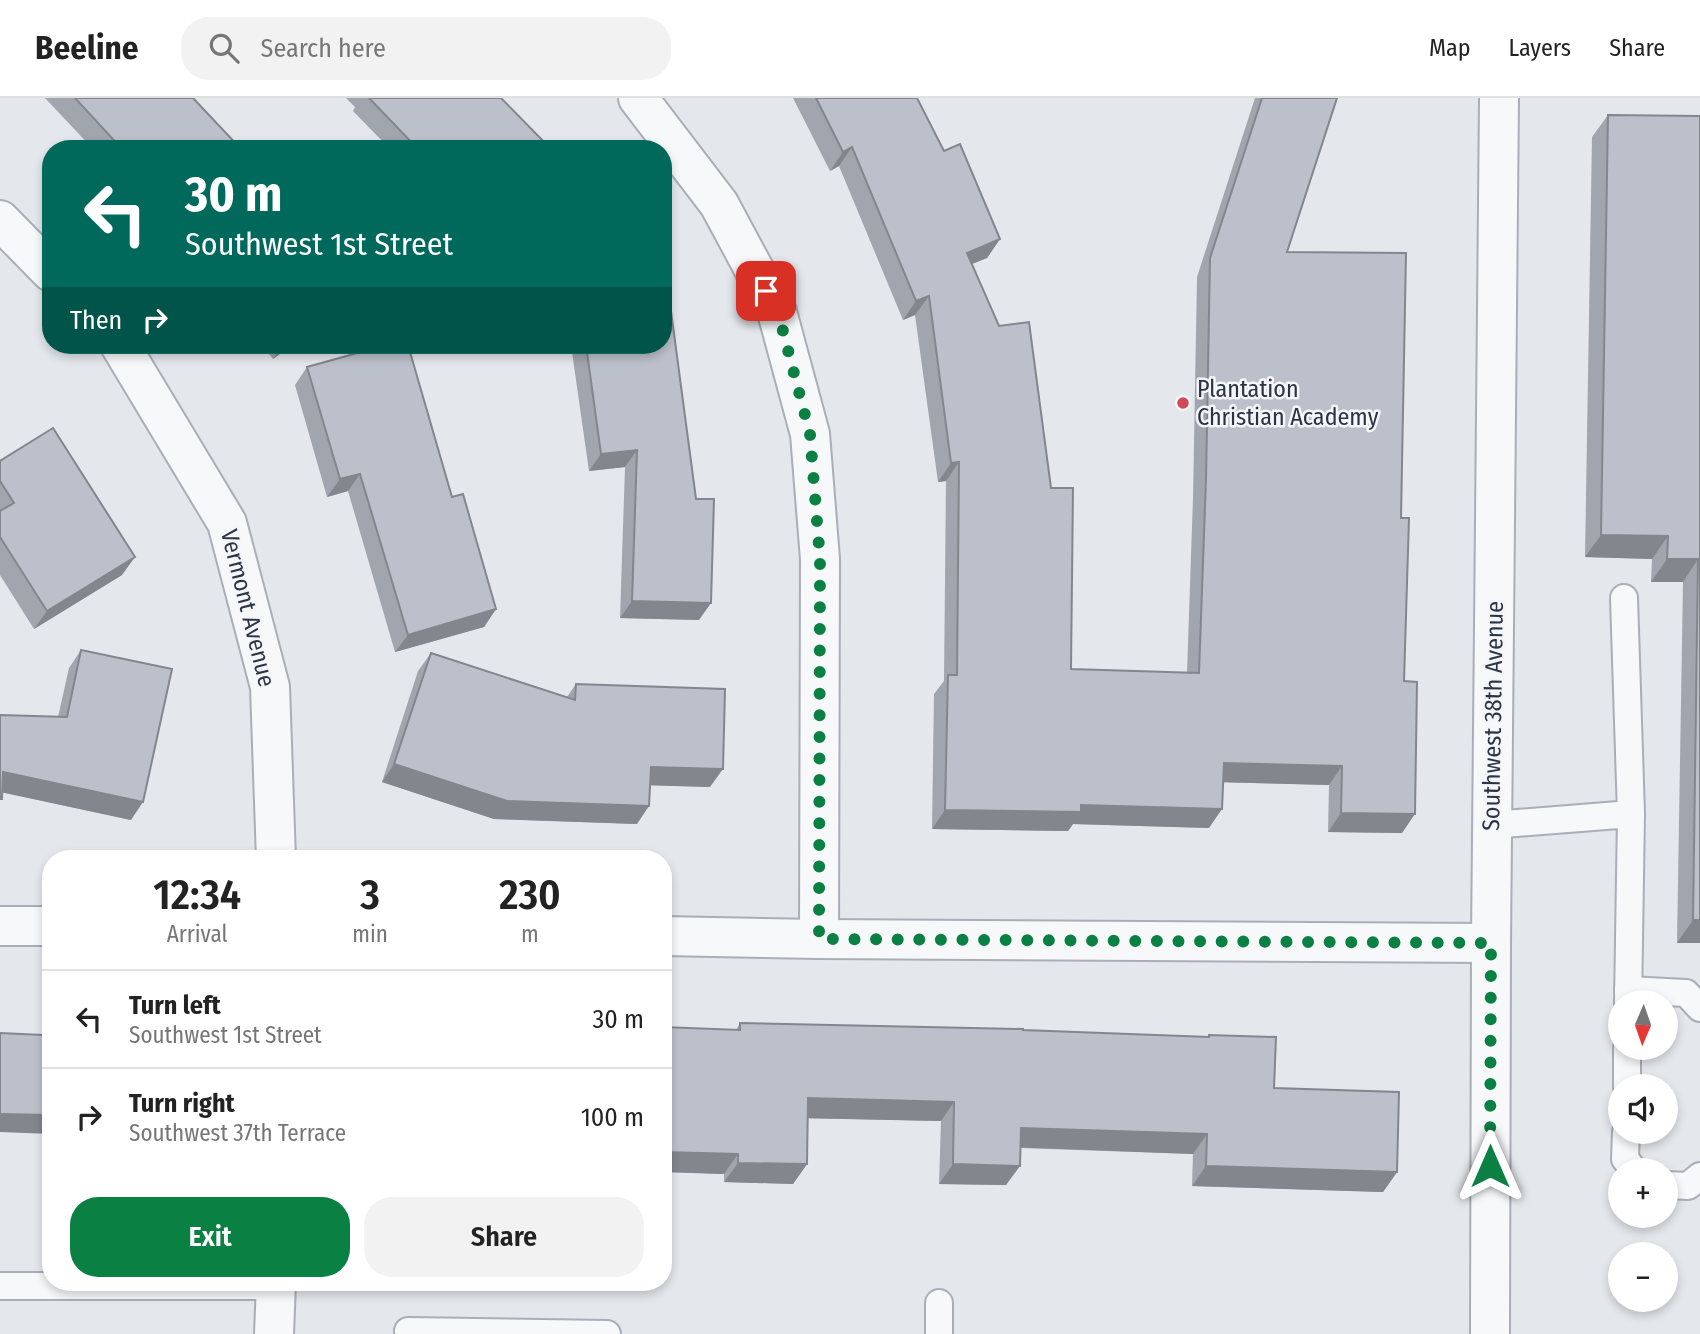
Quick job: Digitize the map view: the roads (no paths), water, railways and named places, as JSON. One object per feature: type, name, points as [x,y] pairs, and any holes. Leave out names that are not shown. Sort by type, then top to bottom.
[{"type":"street","points":[[638,98],[670,140]]},
{"type":"street","name":"Southwest 38th Avenue","points":[[1490,1334],[1499,98]]},
{"type":"street","points":[[672,142],[719,204],[778,312],[810,434],[820,559],[819,939]]},
{"type":"street","points":[[0,220],[42,263]]},
{"type":"street","name":"Vermont Avenue","points":[[125,354],[227,523],[270,687],[276,850]]},
{"type":"street","points":[[0,926],[42,926]]},
{"type":"street","points":[[672,936],[1491,943]]},
{"type":"street","points":[[275,1334],[276,1291]]},
{"type":"lane","points":[[1625,598],[1631,814],[1628,990]]},
{"type":"lane","points":[[1492,825],[1631,814]]},
{"type":"lane","points":[[1678,993],[1686,993],[1700,1008]]},
{"type":"lane","points":[[1678,1185],[1688,1185],[1700,1177]]},
{"type":"lane","points":[[0,1286],[42,1286]]},
{"type":"lane","points":[[939,1303],[939,1334]]},
{"type":"lane","points":[[408,1334],[408,1331],[607,1334]]},
{"type":"place","name":"Plantation Christian Academy","points":[[1183,403]]}]
